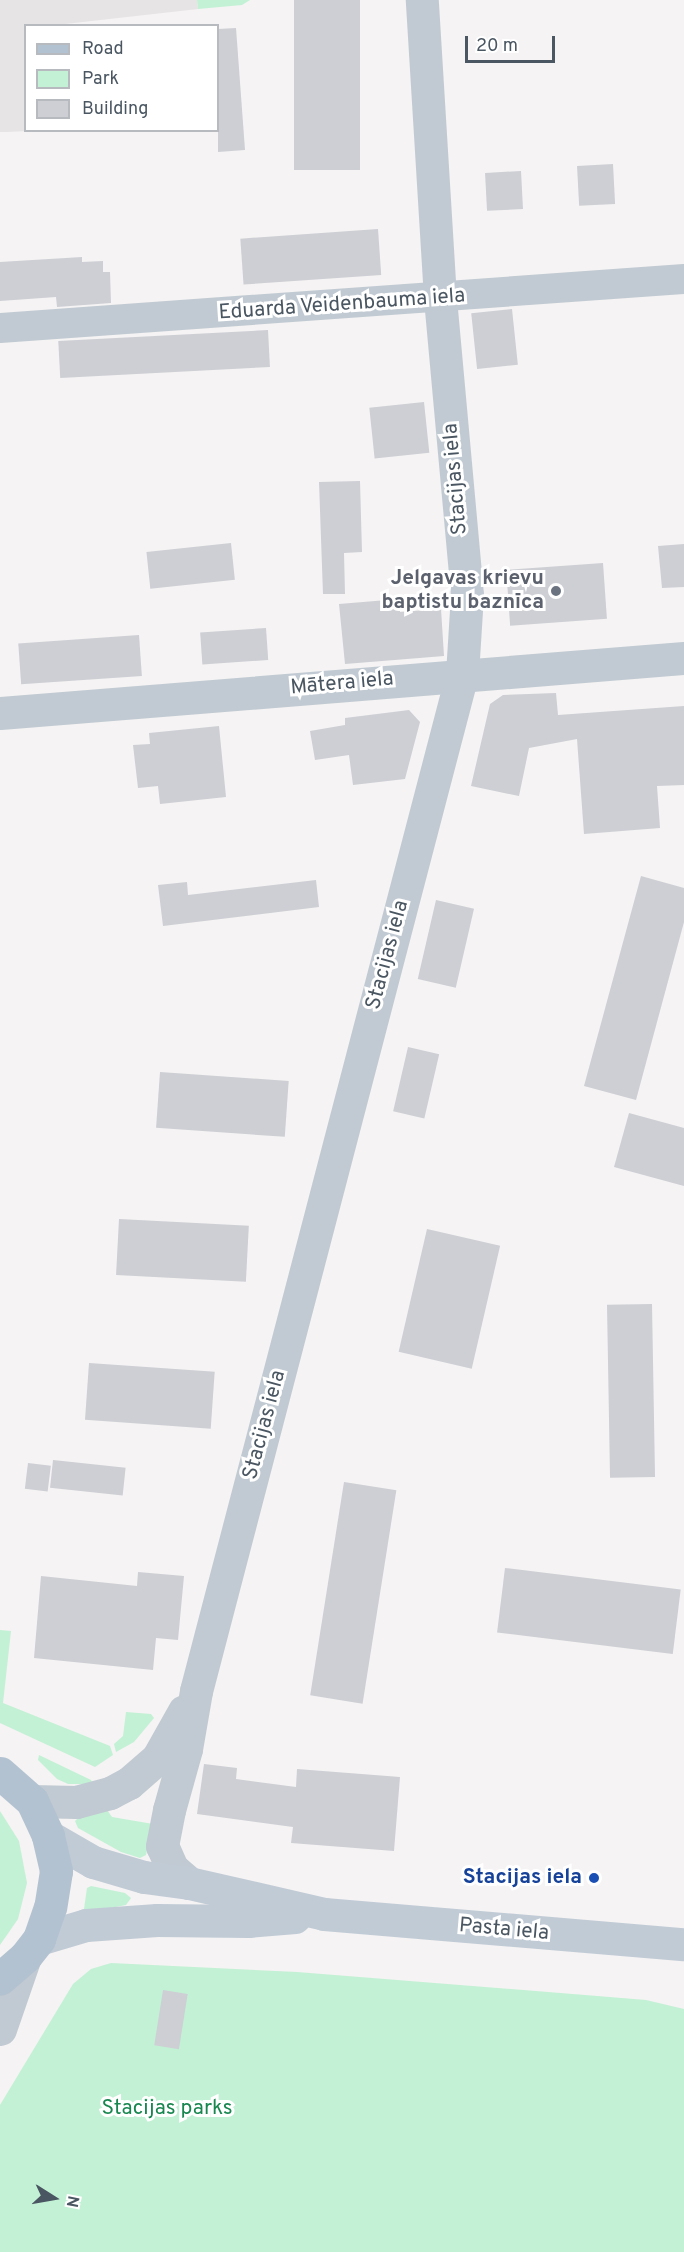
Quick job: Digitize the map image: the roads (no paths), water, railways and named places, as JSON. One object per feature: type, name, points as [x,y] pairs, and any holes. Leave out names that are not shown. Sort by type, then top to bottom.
[{"type":"main road","points":[[0,1773],[32,1800],[48,1836],[56,1871],[50,1907],[32,1948],[0,1979]]},
{"type":"main road","name":"Pasta iela","points":[[48,1836],[93,1862],[144,1877],[189,1883],[324,1914],[684,1944]]},
{"type":"main road","name":"Pasta iela","points":[[32,1948],[86,1925],[157,1920],[248,1921],[324,1914]]},
{"type":"street","name":"Stacijas iela","points":[[189,1883],[172,1868],[162,1846],[169,1810],[186,1749],[196,1691],[462,674],[467,596],[440,298],[422,0]]},
{"type":"street","name":"Eduarda Veidenbauma iela","points":[[0,328],[684,279]]},
{"type":"street","name":"Mātera iela","points":[[0,713],[462,674],[684,658]]},
{"type":"street","points":[[32,1800],[76,1802],[110,1793],[129,1783],[157,1759],[196,1691]]},
{"type":"street","points":[[0,2029],[32,1948]]},
{"type":"place","name":"Jelgavas krievu baptistu baznīca","points":[[556,591]]},
{"type":"place","name":"Stacijas iela","points":[[594,1878]]},
{"type":"park label","name":"Stacijas parks","points":[[167,2109]]}]
